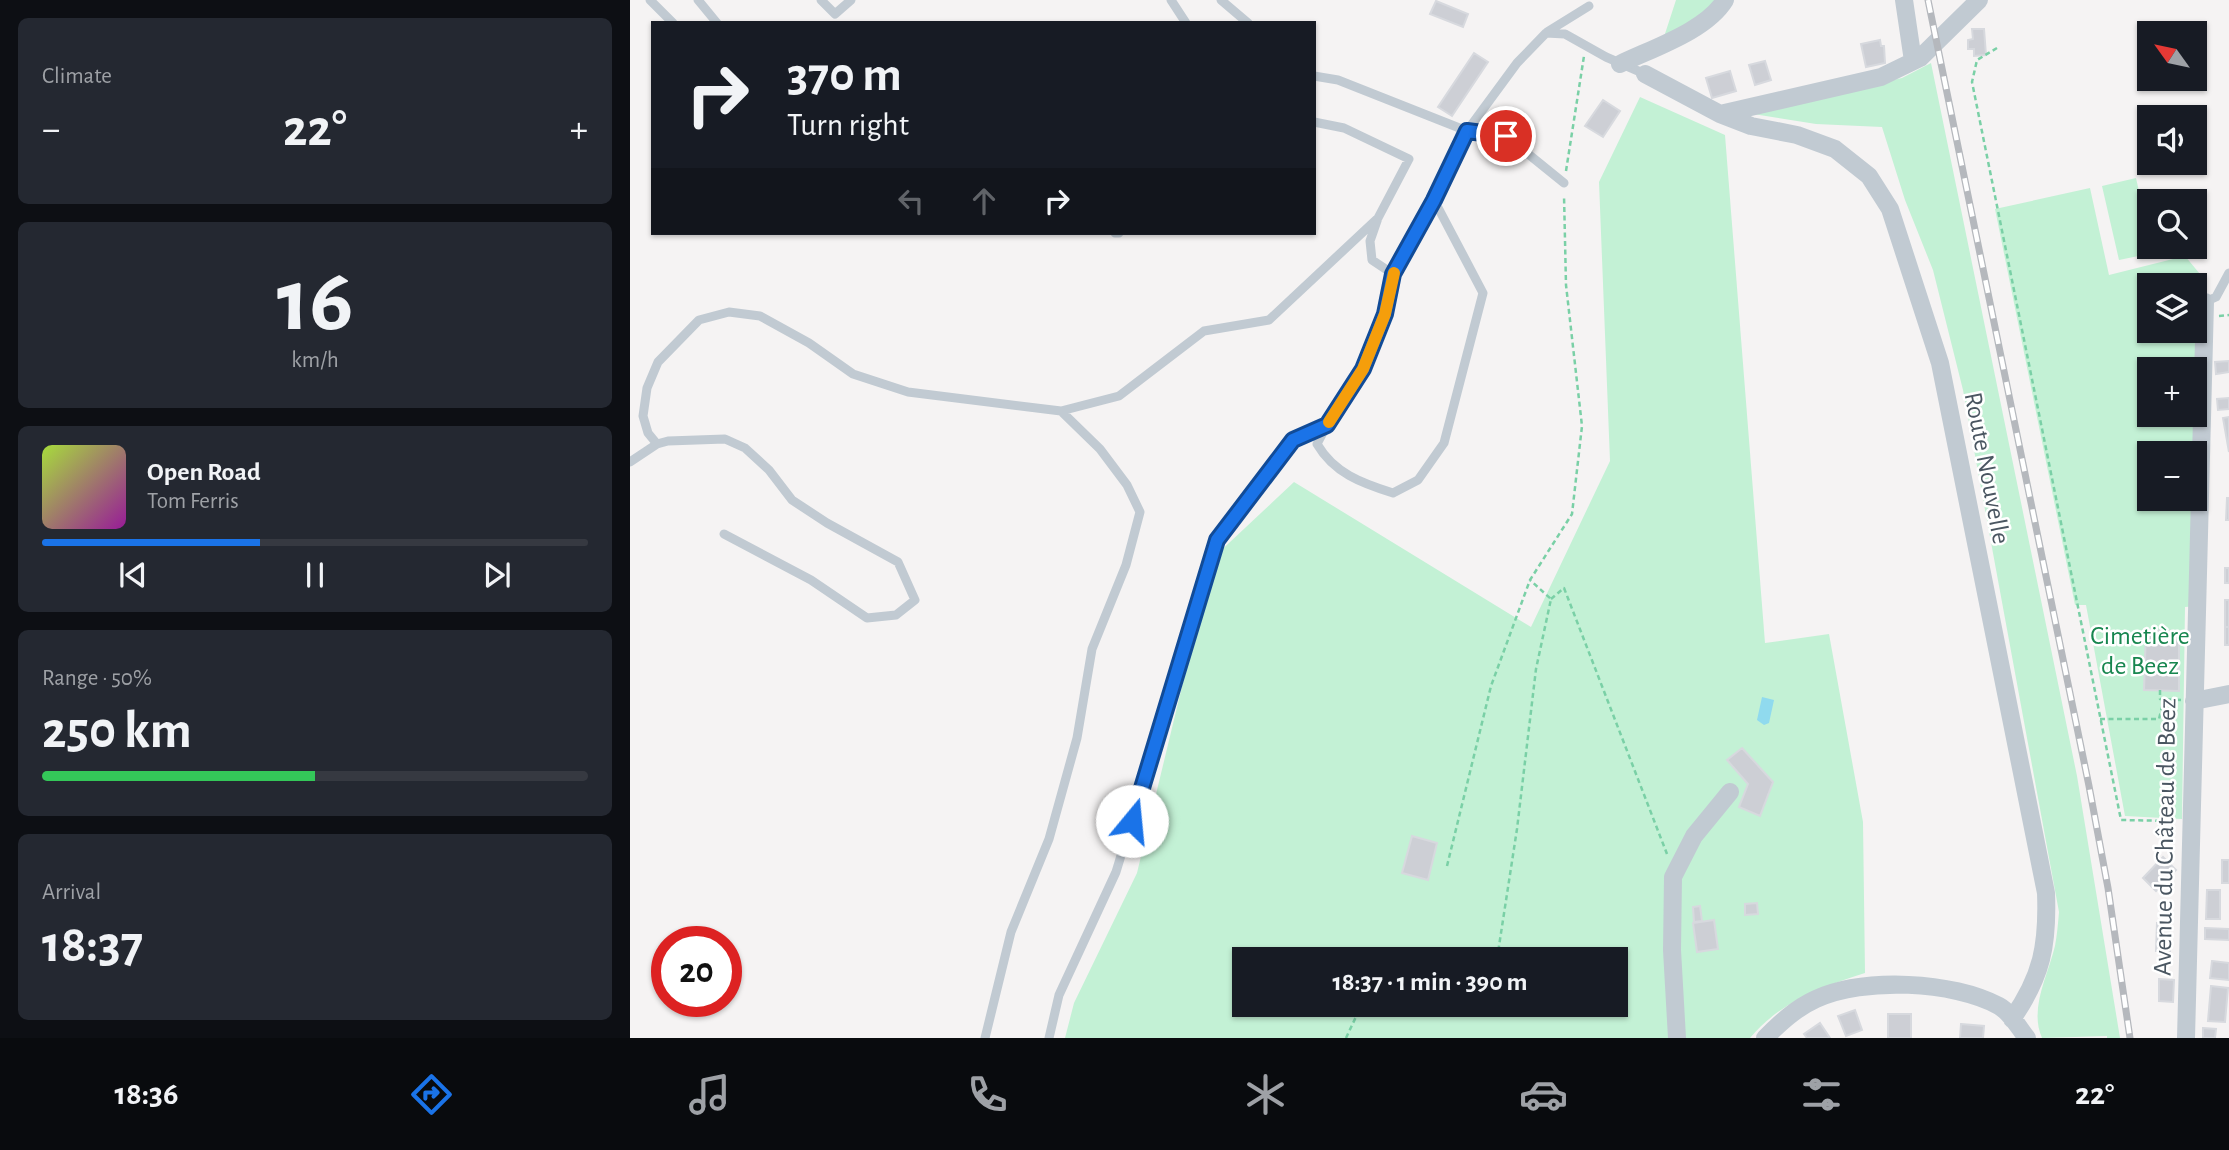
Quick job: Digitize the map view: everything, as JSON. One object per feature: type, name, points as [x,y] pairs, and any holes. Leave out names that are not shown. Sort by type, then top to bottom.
[{"type":"street","points":[[1620,64],[1702,24],[1720,9],[1725,0]]},
{"type":"street","points":[[1904,0],[1916,59]]},
{"type":"street","points":[[1720,114],[1881,77],[1916,59],[1974,5]]},
{"type":"street","name":"Route Nouvelle","points":[[1645,74],[1720,114],[1751,126],[1797,135],[1835,149],[1869,176],[1891,209],[1940,363],[2046,893],[2048,930],[2041,962],[2030,994],[2012,1019]]},
{"type":"street","name":"Avenue du Château de Beez","points":[[2186,1038],[2204,343]]},
{"type":"street","points":[[2194,702],[2229,694]]},
{"type":"street","points":[[1677,1038],[1672,950],[1673,877],[1694,836],[1730,792]]},
{"type":"street","points":[[1765,1038],[1784,1018],[1816,999],[1847,990],[1892,985],[1925,985],[1961,993],[2000,1007],[2027,1038]]},
{"type":"lane","points":[[650,0],[671,21]]},
{"type":"lane","points":[[698,0],[716,21]]},
{"type":"lane","points":[[821,0],[835,15],[851,0]]},
{"type":"lane","points":[[1171,0],[1185,21]]},
{"type":"lane","points":[[1221,0],[1246,21]]},
{"type":"lane","points":[[1434,200],[1483,293],[1444,443],[1418,480],[1392,493],[1366,485],[1328,462],[1317,444],[1363,369],[1385,314],[1393,274],[1434,200],[1467,131],[1517,63],[1546,33],[1589,6]]},
{"type":"lane","points":[[1546,33],[1565,34],[1620,64],[1645,74]]},
{"type":"lane","points":[[1316,76],[1338,80],[1467,131],[1506,136],[1564,183]]},
{"type":"lane","points":[[1316,122],[1344,128],[1409,159],[1378,218],[1370,241],[1372,260],[1393,274]]},
{"type":"lane","points":[[657,444],[648,433],[643,416],[647,387],[658,362],[698,320],[729,312],[760,316],[809,343],[853,374],[908,392],[1061,411],[1119,396],[1204,331],[1269,320],[1378,218]]},
{"type":"lane","points":[[2207,301],[2216,297],[2229,273]]},
{"type":"lane","points":[[985,1038],[1011,932],[1049,839],[1074,750],[1092,649],[1126,565],[1140,512],[1127,485],[1100,449],[1061,411]]},
{"type":"lane","points":[[1049,1038],[1059,995],[1116,872],[1217,540],[1293,440],[1327,425]]},
{"type":"lane","points":[[630,462],[657,444],[668,441],[725,439],[745,448],[769,470],[792,500],[827,523],[898,562],[915,600],[897,615],[867,618],[811,580],[724,534]]},
{"type":"path","points":[[1447,866],[1491,686],[1531,580],[1572,514],[1582,426],[1566,285],[1564,183],[1585,45]]},
{"type":"path","points":[[1997,48],[1977,60],[1972,82],[2120,820],[2192,822]]},
{"type":"path","points":[[1531,580],[1551,599]]},
{"type":"path","points":[[1499,947],[1517,829],[1536,668],[1551,599],[1564,588],[1673,870],[1673,877]]},
{"type":"path","points":[[2160,690],[2160,699],[2194,702]]},
{"type":"path","points":[[2100,719],[2159,719],[2164,699]]},
{"type":"path","points":[[1346,1038],[1356,1017]]},
{"type":"green space","points":[[1676,0],[1725,0],[1662,43]]},
{"type":"green space","points":[[1931,63],[2077,776],[2120,1038],[2042,1038],[2039,1027],[2041,992],[2055,946],[2059,912],[1963,390],[1933,270],[1905,200],[1882,127],[1816,124],[1747,113],[1902,78]]},
{"type":"green space","points":[[1640,97],[1725,135],[1765,643],[1829,634],[1863,822],[1865,973],[1802,997],[1774,1015],[1750,1038],[1065,1038],[1074,1003],[1137,873],[1213,558],[1294,482],[1531,627],[1610,461],[1599,182]]},
{"type":"green space","points":[[2136,178],[2138,189],[2137,256],[2119,260],[2102,186]]},
{"type":"green space","name":"Cimetière de Beez","points":[[2090,188],[2109,275],[2173,259],[2188,259],[2199,273],[2137,273],[2137,343],[2203,343],[2203,357],[2137,357],[2137,427],[2201,427],[2201,441],[2137,441],[2137,511],[2199,511],[2197,606],[2185,607],[2182,819],[2125,816],[2086,605],[2075,605],[1995,209]]},
{"type":"water","points":[[1762,697],[1774,700],[1769,723],[1764,725],[1757,720]]},
{"type":"building","points":[[1436,1],[1468,14],[1463,27],[1430,14]]},
{"type":"building","points":[[1972,29],[1984,29],[1986,55],[1974,56],[1974,49],[1968,49],[1968,40],[1973,39]]},
{"type":"building","points":[[1880,40],[1881,46],[1884,46],[1885,63],[1866,67],[1861,44]]},
{"type":"building","points":[[1474,53],[1488,62],[1452,116],[1438,107]]},
{"type":"building","points":[[1765,61],[1771,80],[1755,85],[1749,65]]},
{"type":"building","points":[[1730,71],[1736,91],[1712,98],[1706,78]]},
{"type":"building","points":[[1603,100],[1620,111],[1603,137],[1585,126]]},
{"type":"building","points":[[2229,361],[2229,372],[2216,374],[2215,362]]},
{"type":"building","points":[[2229,398],[2229,409],[2218,410],[2217,399]]},
{"type":"building","points":[[2229,417],[2229,452],[2223,418]]},
{"type":"building","points":[[2229,498],[2229,520],[2226,520]]},
{"type":"building","points":[[2225,568],[2229,568],[2229,583],[2225,583]]},
{"type":"building","points":[[2225,600],[2229,600],[2229,627],[2225,627]]},
{"type":"building","points":[[2225,627],[2229,627],[2229,645],[2225,645]]},
{"type":"building","points":[[2146,630],[2179,631],[2179,691],[2144,690]]},
{"type":"building","points":[[1742,748],[1773,782],[1760,816],[1739,807],[1748,784],[1727,760]]},
{"type":"building","points":[[1412,836],[1437,843],[1428,880],[1402,873]]},
{"type":"building","points":[[2163,857],[2176,870],[2156,891],[2143,878]]},
{"type":"building","points":[[2222,860],[2229,860],[2229,883],[2222,883]]},
{"type":"building","points":[[2207,890],[2220,890],[2220,919],[2206,919]]},
{"type":"building","points":[[1757,903],[1758,914],[1745,915],[1745,904]]},
{"type":"building","points":[[1700,906],[1702,921],[1694,922],[1693,907]]},
{"type":"building","points":[[1714,920],[1718,949],[1697,952],[1693,923]]},
{"type":"building","points":[[2157,923],[2171,923],[2170,951],[2156,951]]},
{"type":"building","points":[[2205,928],[2229,929],[2229,940],[2205,939]]},
{"type":"building","points":[[2212,961],[2229,963],[2229,980],[2210,978]]},
{"type":"building","points":[[2159,979],[2174,980],[2173,1002],[2159,1001]]},
{"type":"building","points":[[2211,986],[2228,988],[2225,1022],[2208,1021]]},
{"type":"building","points":[[1855,1010],[1862,1030],[1846,1036],[1838,1016]]},
{"type":"building","points":[[1888,1014],[1911,1014],[1911,1038],[1888,1038]]},
{"type":"building","points":[[1820,1023],[1830,1038],[1807,1038],[1804,1034]]},
{"type":"building","points":[[1961,1024],[1984,1026],[1983,1038],[1960,1038]]},
{"type":"building","points":[[2203,1028],[2216,1029],[2215,1038],[2203,1038]]},
{"type":"railway","points":[[1928,0],[2089,786],[2108,888],[2130,1038]]},
{"type":"slow traffic","points":[[1329,422],[1363,369],[1385,314],[1394,273]]},
{"type":"route","points":[[1132,821],[1217,540],[1293,440],[1327,425],[1363,369],[1385,314],[1393,274],[1434,200],[1467,131],[1506,136]]}]
